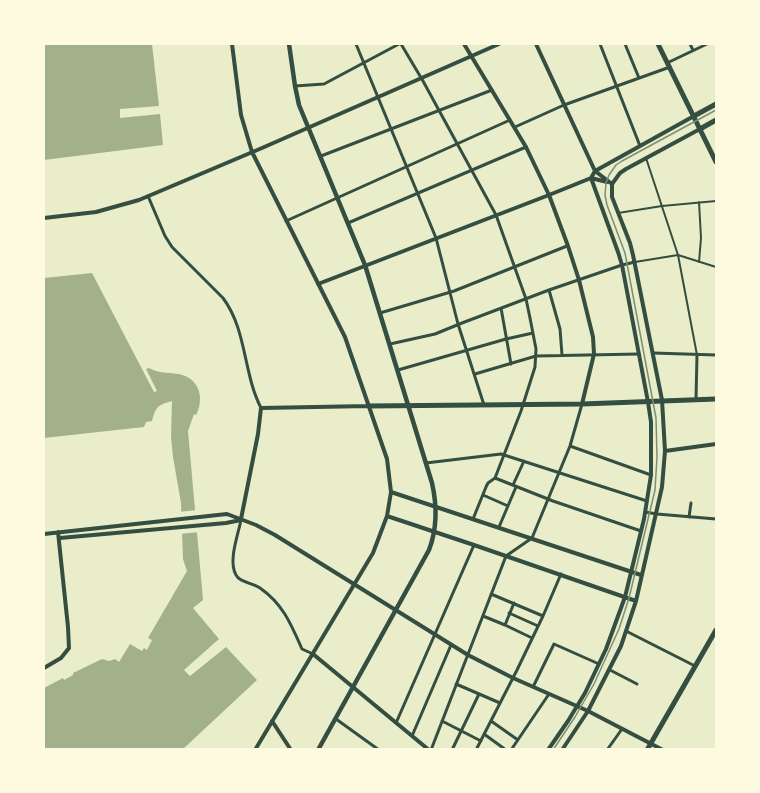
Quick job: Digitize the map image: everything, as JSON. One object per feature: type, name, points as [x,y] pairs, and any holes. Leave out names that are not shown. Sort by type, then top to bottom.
[{"type":"main road","points":[[289,44],[299,105],[365,265],[426,463],[435,506],[434,532],[429,550],[318,750]]},
{"type":"main road","points":[[658,44],[700,129],[714,150],[717,162]]},
{"type":"main road","points":[[694,116],[717,104]]},
{"type":"main road","points":[[700,129],[717,120]]},
{"type":"main road","points":[[369,406],[582,404],[717,399]]},
{"type":"main road","points":[[649,747],[717,630]]},
{"type":"street","points":[[232,44],[241,115],[252,152],[345,337],[387,459],[391,492],[387,516],[373,553],[255,750]]},
{"type":"street","points":[[356,44],[436,238],[449,293],[484,405]]},
{"type":"street","points":[[295,86],[324,84],[400,44],[496,215],[526,299],[536,356],[535,367],[523,405],[504,455],[495,478],[488,483],[473,519]]},
{"type":"street","points":[[148,196],[172,248],[230,307],[237,324],[254,394],[261,408],[233,555],[235,574],[241,580],[252,583],[268,594],[289,619],[302,649],[313,654],[430,750],[506,556],[532,538],[560,473],[570,446],[594,354],[594,337],[579,280],[549,195],[515,128],[464,44]]},
{"type":"street","points":[[44,218],[104,210],[133,202],[499,44]]},
{"type":"street","points":[[536,44],[595,171],[612,184]]},
{"type":"street","points":[[600,44],[640,146]]},
{"type":"street","points":[[625,44],[639,78]]},
{"type":"street","points":[[690,44],[693,50]]},
{"type":"street","points":[[515,128],[564,105],[639,78],[707,44]]},
{"type":"street","points":[[321,156],[493,90]]},
{"type":"street","points":[[548,750],[577,707],[606,649],[625,597],[641,531],[651,475],[651,422],[622,265],[591,178],[595,171],[694,116]]},
{"type":"street","points":[[286,221],[510,120]]},
{"type":"street","points":[[562,750],[588,711],[621,646],[636,601],[662,487],[664,451],[662,400],[635,262],[612,197],[612,184],[620,173],[700,129]]},
{"type":"street","points":[[347,223],[525,147]]},
{"type":"street","points":[[646,159],[678,255],[697,355],[696,399]]},
{"type":"street","points":[[318,284],[591,178],[612,184]]},
{"type":"street","points":[[618,213],[717,201]]},
{"type":"street","points":[[699,202],[701,238],[699,261]]},
{"type":"street","points":[[380,313],[449,293],[568,246]]},
{"type":"street","points":[[390,344],[435,334],[622,265],[678,255],[717,267]]},
{"type":"street","points":[[549,291],[560,329],[562,355]]},
{"type":"street","points":[[501,308],[511,364]]},
{"type":"street","points":[[398,370],[533,333]]},
{"type":"street","points":[[653,353],[717,355]]},
{"type":"street","points":[[475,374],[536,356],[639,354]]},
{"type":"street","points":[[261,408],[369,406]]},
{"type":"street","points":[[664,451],[717,444]]},
{"type":"street","points":[[570,446],[651,475]]},
{"type":"street","points":[[426,463],[501,454],[647,501]]},
{"type":"street","points":[[499,527],[524,461]]},
{"type":"street","points":[[495,478],[641,531]]},
{"type":"street","points":[[391,492],[641,575]]},
{"type":"street","points":[[483,495],[508,506]]},
{"type":"street","points":[[689,517],[691,503]]},
{"type":"street","points":[[645,512],[717,519]]},
{"type":"street","points":[[44,534],[227,514],[275,535],[468,655],[513,678],[588,711],[649,747],[663,750]]},
{"type":"street","points":[[387,516],[636,601]]},
{"type":"street","points":[[60,538],[226,523],[241,519]]},
{"type":"street","points":[[44,668],[61,658],[69,648],[58,532]]},
{"type":"street","points":[[396,723],[474,544]]},
{"type":"street","points":[[477,749],[543,616],[561,574]]},
{"type":"street","points":[[491,594],[543,616]]},
{"type":"street","points":[[505,625],[514,603]]},
{"type":"street","points":[[509,613],[538,626]]},
{"type":"street","points":[[483,616],[532,638]]},
{"type":"street","points":[[626,632],[695,666]]},
{"type":"street","points":[[533,687],[554,644],[599,664]]},
{"type":"street","points":[[412,736],[451,645]]},
{"type":"street","points":[[610,670],[638,684]]},
{"type":"street","points":[[456,684],[500,703]]},
{"type":"street","points":[[452,750],[479,694]]},
{"type":"street","points":[[511,750],[549,694]]},
{"type":"street","points":[[336,719],[379,750]]},
{"type":"street","points":[[442,721],[481,741]]},
{"type":"street","points":[[491,721],[518,740]]},
{"type":"street","points":[[272,722],[291,750]]},
{"type":"street","points":[[607,750],[622,729]]},
{"type":"street","points":[[484,734],[506,750]]},
{"type":"shaded area","points":[[44,44],[152,44],[159,106],[120,109],[120,118],[160,114],[163,145],[44,160]]},
{"type":"shaded area","points":[[92,273],[154,392],[157,391],[146,369],[149,368],[191,379],[200,395],[199,408],[196,415],[194,414],[188,431],[203,600],[193,608],[219,639],[184,670],[190,676],[226,647],[257,680],[183,749],[44,750],[44,688],[102,659],[109,661],[115,659],[119,662],[130,644],[142,651],[144,648],[147,650],[152,640],[148,638],[187,571],[183,559],[181,503],[171,437],[172,401],[158,407],[152,421],[146,422],[144,427],[44,438],[44,278]]},
{"type":"pier","points":[[198,510],[200,532],[179,534],[178,512]]},
{"type":"tram line","points":[[553,750],[594,684],[619,629],[629,598],[655,490],[656,418],[625,253],[607,205],[606,183],[616,165],[622,161],[716,110]]}]
